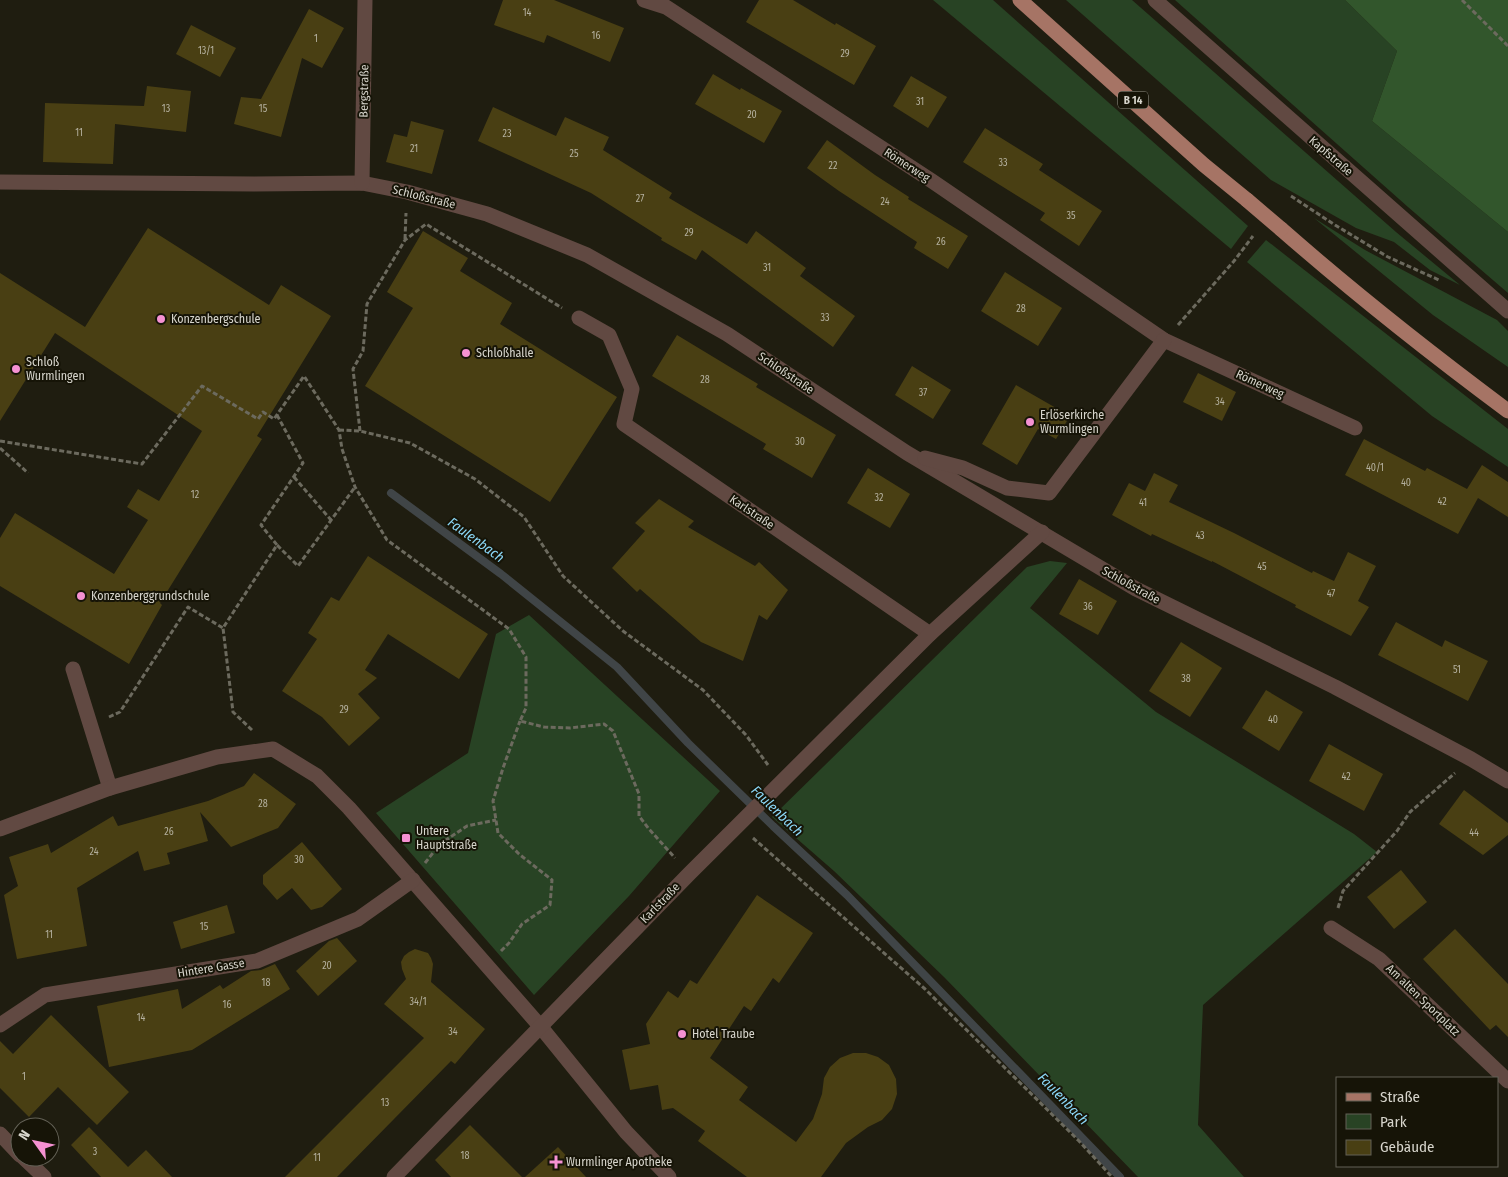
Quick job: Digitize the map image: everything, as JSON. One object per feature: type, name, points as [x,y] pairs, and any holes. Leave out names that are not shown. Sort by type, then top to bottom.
[{"type":"main road","name":"B 14","points":[[1020,0],[1204,164],[1360,296],[1456,373],[1508,411]]},
{"type":"street","name":"Bergstraße","points":[[362,183],[365,0]]},
{"type":"street","name":"Römerweg","points":[[644,0],[666,7],[924,175],[1164,340],[1355,428]]},
{"type":"street","name":"Kapfstraße","points":[[1155,0],[1508,311]]},
{"type":"street","name":"Schloßstraße","points":[[0,182],[362,183],[407,192],[487,214],[587,255],[727,334],[907,453],[1136,589],[1335,687],[1471,759],[1508,781]]},
{"type":"street","name":"Karlstraße","points":[[579,318],[609,335],[632,389],[624,424],[930,634]]},
{"type":"street","points":[[907,453],[963,468],[1007,488],[1049,493],[1164,340]]},
{"type":"street","name":"Karlstraße","points":[[394,1177],[742,821],[930,634],[1042,532]]},
{"type":"street","points":[[73,669],[110,788]]},
{"type":"street","points":[[0,829],[110,788],[217,757],[273,749],[317,776],[349,808],[540,1026],[626,1132],[669,1177]]},
{"type":"street","name":"Hintere Gasse","points":[[0,1025],[45,994],[257,961],[358,919],[413,880]]},
{"type":"street","name":"Am alten Sportplatz","points":[[1332,928],[1380,959],[1508,1081]]},
{"type":"street","points":[[0,1134],[10,1144]]},
{"type":"street","points":[[33,1167],[44,1177]]},
{"type":"path","points":[[1462,0],[1508,46]]},
{"type":"path","points":[[1291,196],[1388,257],[1440,281]]},
{"type":"path","points":[[360,431],[352,370],[363,351],[367,304],[405,240],[426,224],[579,318]]},
{"type":"path","points":[[1164,340],[1234,261],[1253,236]]},
{"type":"path","points":[[0,441],[142,464],[202,386],[258,419],[263,412],[274,419],[304,376],[339,430],[342,449],[355,487],[387,540],[509,629],[526,657],[526,708],[503,768],[493,801],[498,833],[519,854],[552,880],[550,905],[522,924],[509,943],[487,965]]},
{"type":"path","points":[[276,415],[303,463],[261,525],[277,545],[298,566],[355,487]]},
{"type":"path","points":[[339,430],[360,431],[410,443],[475,479],[524,517],[563,576],[623,631],[703,690],[746,734],[777,787]]},
{"type":"path","points":[[0,448],[28,473]]},
{"type":"path","points":[[294,477],[331,520]]},
{"type":"path","points":[[273,749],[233,712],[223,628],[277,545]]},
{"type":"path","points":[[90,725],[120,712],[188,608],[223,628]]},
{"type":"path","points":[[520,721],[553,728],[604,724],[612,731],[640,794],[639,816],[689,874]]},
{"type":"path","points":[[1332,928],[1343,891],[1397,831],[1410,812],[1471,759]]},
{"type":"path","points":[[413,880],[440,844],[467,826],[496,820]]},
{"type":"path","points":[[742,821],[925,989],[1079,1141],[1112,1177]]},
{"type":"green space","points":[[933,0],[993,0],[1248,226],[1231,249]]},
{"type":"green space","points":[[1066,0],[1132,0],[1396,232],[1460,285],[1430,270],[1394,242],[1356,228],[1271,180]]},
{"type":"green space","points":[[1175,0],[1345,0],[1397,51],[1372,121],[1508,232],[1508,293],[1408,207]]},
{"type":"green space","points":[[1345,0],[1508,0],[1508,232],[1372,121],[1397,51]]},
{"type":"green space","points":[[1314,218],[1365,250],[1497,320],[1508,331],[1508,367],[1433,315]]},
{"type":"green space","points":[[1266,240],[1508,429],[1508,467],[1432,416],[1247,262]]},
{"type":"green space","points":[[1050,561],[1067,563],[1030,608],[1156,712],[1354,834],[1377,852],[1203,1005],[1198,1125],[1244,1177],[1138,1177],[944,977],[834,871],[772,817],[1027,567]]},
{"type":"green space","points":[[529,615],[720,791],[629,896],[534,995],[376,813],[468,753],[496,634]]},
{"type":"building","points":[[503,0],[554,0],[624,28],[610,62],[547,35],[544,43],[494,25]]},
{"type":"building","points":[[759,0],[793,0],[835,25],[836,23],[876,46],[854,85],[746,22]]},
{"type":"building","points":[[309,9],[344,28],[322,68],[302,58],[281,137],[234,124],[241,97],[261,99]]},
{"type":"building","points":[[191,25],[236,48],[220,77],[176,54]]},
{"type":"building","points":[[713,74],[782,111],[764,143],[695,104]]},
{"type":"building","points":[[911,76],[947,97],[928,128],[893,106]]},
{"type":"building","points":[[147,86],[191,91],[186,132],[115,124],[113,164],[43,162],[45,103],[144,106]]},
{"type":"building","points":[[493,107],[556,136],[565,117],[609,137],[603,150],[672,193],[669,198],[747,244],[756,231],[806,268],[800,276],[855,316],[833,347],[702,250],[696,260],[661,240],[662,238],[591,193],[478,141]]},
{"type":"building","points":[[411,121],[444,130],[432,174],[386,162],[394,134],[407,137]]},
{"type":"building","points":[[985,128],[1043,164],[1039,170],[1102,211],[1079,246],[1040,220],[1045,213],[963,162]]},
{"type":"building","points":[[827,140],[909,197],[908,199],[968,236],[948,269],[914,248],[917,242],[807,168]]},
{"type":"building","points":[[148,228],[269,305],[281,285],[331,316],[257,436],[262,439],[160,603],[162,605],[129,664],[0,586],[0,538],[15,513],[114,574],[148,520],[127,507],[138,489],[159,501],[202,431],[55,333],[0,421],[0,273],[85,327]]},
{"type":"building","name":"Schloßhalle","points":[[423,231],[468,258],[460,271],[512,303],[500,324],[617,397],[550,502],[365,386],[413,308],[387,292]]},
{"type":"building","points":[[1005,272],[1062,308],[1038,346],[981,311]]},
{"type":"building","points":[[677,335],[758,384],[756,387],[836,435],[812,478],[763,449],[766,444],[652,376]]},
{"type":"building","points":[[912,366],[951,390],[933,419],[895,395]]},
{"type":"building","points":[[1198,373],[1236,392],[1222,421],[1183,402]]},
{"type":"building","name":"Erlöserkirche Wurmlingen","points":[[1016,385],[1070,416],[1056,439],[1038,429],[1017,465],[982,444]]},
{"type":"building","points":[[1364,439],[1425,471],[1427,468],[1467,489],[1482,465],[1508,482],[1508,517],[1478,498],[1458,534],[1345,475]]},
{"type":"building","points":[[868,468],[910,494],[890,528],[847,503]]},
{"type":"building","points":[[1154,473],[1178,485],[1169,502],[1312,573],[1313,571],[1334,581],[1348,552],[1376,566],[1358,601],[1369,607],[1351,636],[1212,561],[1152,534],[1151,536],[1112,515],[1129,483],[1145,491]]},
{"type":"building","points":[[659,499],[694,521],[688,527],[755,566],[759,562],[788,590],[767,620],[759,615],[743,661],[701,642],[640,589],[637,592],[612,568],[645,531],[635,523]]},
{"type":"building","points":[[368,556],[488,634],[459,679],[388,634],[365,670],[377,678],[358,694],[380,718],[349,746],[322,717],[282,691],[317,639],[308,633],[331,597],[339,601]]},
{"type":"building","points":[[1079,579],[1117,601],[1098,635],[1059,614]]},
{"type":"building","points":[[1396,622],[1442,647],[1445,640],[1488,661],[1468,701],[1378,655]]},
{"type":"building","points":[[1181,642],[1222,668],[1190,717],[1149,691]]},
{"type":"building","points":[[1266,690],[1303,712],[1279,751],[1242,728]]},
{"type":"building","points":[[1329,744],[1383,774],[1364,811],[1309,781]]},
{"type":"building","points":[[254,773],[296,804],[278,828],[231,847],[200,812],[208,841],[167,853],[170,864],[144,871],[138,851],[77,888],[87,946],[17,959],[4,895],[18,886],[9,857],[48,844],[51,853],[113,816],[118,826],[208,801],[244,786]]},
{"type":"building","points":[[1464,790],[1508,823],[1508,835],[1483,855],[1439,824]]},
{"type":"building","points":[[302,842],[342,889],[322,907],[311,910],[292,888],[277,900],[263,884],[263,875]]},
{"type":"building","points":[[1401,870],[1427,902],[1394,929],[1367,897]]},
{"type":"building","name":"Hotel Traube","points":[[757,895],[813,933],[779,983],[773,978],[751,1011],[744,1006],[710,1058],[748,1087],[739,1100],[796,1142],[813,1119],[822,1094],[824,1078],[830,1067],[840,1058],[853,1053],[866,1053],[878,1057],[889,1065],[896,1079],[897,1094],[892,1109],[882,1120],[868,1127],[846,1143],[821,1177],[747,1177],[698,1141],[705,1131],[673,1108],[662,1110],[658,1085],[630,1090],[622,1050],[650,1044],[646,1024],[668,991],[678,998],[690,980],[697,984]]},
{"type":"building","points":[[227,905],[235,933],[181,949],[173,922]]},
{"type":"building","points":[[1455,929],[1508,984],[1508,1037],[1496,1025],[1490,1030],[1423,959]]},
{"type":"building","points":[[337,938],[357,961],[318,996],[296,971],[329,941]]},
{"type":"building","points":[[415,949],[428,953],[431,958],[433,964],[431,982],[485,1029],[455,1064],[451,1061],[337,1177],[285,1177],[424,1038],[384,1004],[406,979],[401,962],[404,956]]},
{"type":"building","points":[[275,964],[290,989],[192,1050],[109,1067],[97,1006],[178,989],[182,1009],[220,985],[223,989],[251,971],[261,970]]},
{"type":"building","points":[[51,1015],[129,1092],[97,1125],[58,1087],[29,1117],[0,1088],[0,1041],[13,1054]]},
{"type":"building","points":[[470,1125],[522,1177],[451,1177],[435,1160]]},
{"type":"building","points":[[89,1127],[128,1167],[146,1150],[172,1177],[101,1177],[71,1145]]},
{"type":"building","name":"Wurmlinger Apotheke","points":[[558,1147],[586,1177],[525,1177]]},
{"type":"waterway","name":"Faulenbach","points":[[391,493],[501,574],[617,667],[688,743],[847,895],[1120,1177]]},
{"type":"place","name":"Konzenbergschule","points":[[161,319]]},
{"type":"place","name":"Schloßhalle","points":[[466,353]]},
{"type":"place","name":"Schloß Wurmlingen","points":[[16,369]]},
{"type":"place","name":"Erlöserkirche Wurmlingen","points":[[1030,422]]},
{"type":"place","name":"Konzenberggrundschule","points":[[81,596]]},
{"type":"place","name":"Untere Hauptstraße","points":[[406,838]]},
{"type":"place","name":"Hotel Traube","points":[[682,1034]]},
{"type":"place","name":"Wurmlinger Apotheke","points":[[556,1162]]}]
